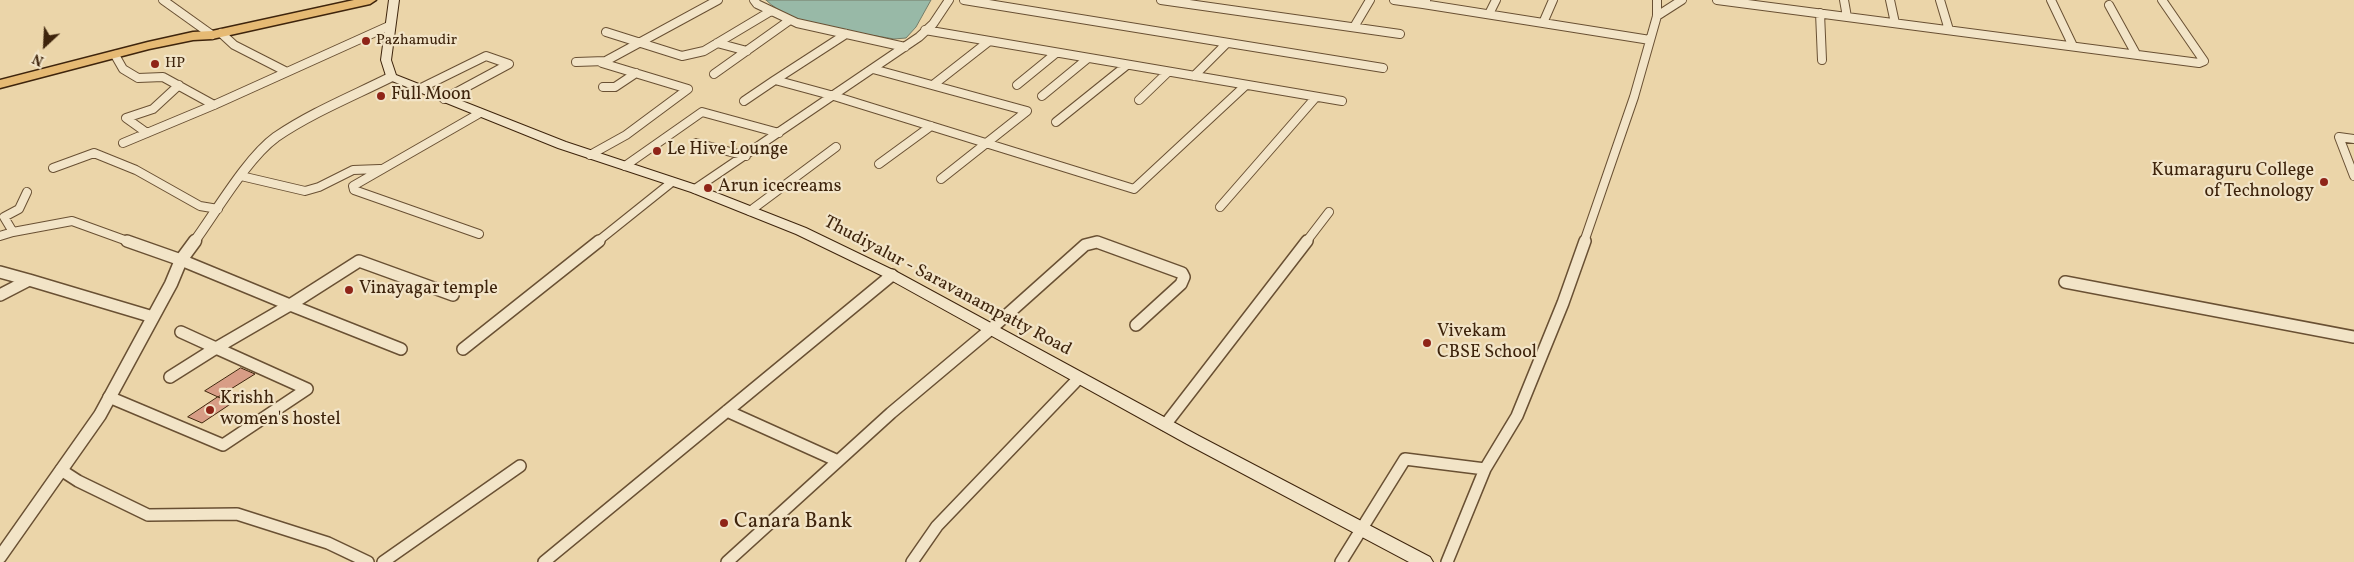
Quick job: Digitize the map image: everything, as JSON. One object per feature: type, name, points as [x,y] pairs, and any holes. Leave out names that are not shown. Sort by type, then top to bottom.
[{"type":"highway","points":[[214,33],[344,0]]},
{"type":"highway","points":[[0,84],[193,36],[370,0]]},
{"type":"main road","points":[[391,78],[386,60],[389,26],[394,0]]},
{"type":"main road","name":"Thudiyalur - Saravanampatty Road","points":[[391,78],[590,155],[696,189],[801,231],[892,275],[1165,425],[1424,562]]},
{"type":"street","points":[[163,0],[234,45],[287,72]]},
{"type":"street","points":[[576,62],[605,61],[718,0]]},
{"type":"street","points":[[754,0],[757,4],[790,20],[905,47]]},
{"type":"street","points":[[696,189],[905,47],[933,24],[949,0]]},
{"type":"street","points":[[964,0],[1383,68]]},
{"type":"street","points":[[1161,0],[1400,34]]},
{"type":"street","points":[[1354,27],[1370,0]]},
{"type":"street","points":[[1394,0],[1425,2],[1650,40]]},
{"type":"street","points":[[1489,14],[1496,0]]},
{"type":"street","points":[[1543,23],[1553,0]]},
{"type":"street","points":[[1447,562],[1485,470],[1517,416],[1563,303],[1634,97],[1657,16],[1657,0]]},
{"type":"street","points":[[1657,16],[1682,0]]},
{"type":"street","points":[[1717,0],[2199,63],[2204,61],[2162,0]]},
{"type":"street","points":[[1783,0],[1785,9]]},
{"type":"street","points":[[1844,0],[1847,17]]},
{"type":"street","points":[[1890,0],[1895,23]]},
{"type":"street","points":[[1940,0],[1949,30]]},
{"type":"street","points":[[2051,0],[2072,46]]},
{"type":"street","points":[[2109,5],[2136,54]]},
{"type":"street","points":[[606,32],[682,56],[704,51],[771,11]]},
{"type":"street","points":[[1820,13],[1822,60]]},
{"type":"street","points":[[714,74],[790,20]]},
{"type":"street","points":[[123,143],[214,105],[389,26]]},
{"type":"street","points":[[925,30],[1056,54],[1342,101]]},
{"type":"street","points":[[744,101],[846,34]]},
{"type":"street","points":[[933,85],[988,42]]},
{"type":"street","points":[[717,43],[747,51]]},
{"type":"street","points":[[1194,76],[1227,43]]},
{"type":"street","points":[[1018,85],[1056,54]]},
{"type":"street","points":[[115,55],[123,69],[138,78],[163,77],[214,105]]},
{"type":"street","points":[[419,89],[486,56],[509,64],[444,99]]},
{"type":"street","points":[[1042,96],[1087,59]]},
{"type":"street","points":[[590,155],[626,136],[688,89],[602,63],[605,61]]},
{"type":"street","points":[[1056,122],[1127,65]]},
{"type":"street","points":[[873,69],[1027,111],[941,179]]},
{"type":"street","points":[[1138,100],[1168,72]]},
{"type":"street","points":[[603,87],[615,87],[636,73]]},
{"type":"street","points":[[0,557],[100,415],[171,284],[181,260],[241,176],[275,138],[391,78]]},
{"type":"street","points":[[775,80],[834,96],[1134,189],[1246,85]]},
{"type":"street","points":[[147,133],[126,118],[153,108],[179,85]]},
{"type":"street","points":[[1220,207],[1316,97]]},
{"type":"street","points":[[625,166],[702,112],[779,133]]},
{"type":"street","points":[[479,234],[354,190],[353,186],[480,113]]},
{"type":"street","points":[[879,164],[931,126]]},
{"type":"street","points":[[2354,138],[2339,137],[2354,176]]},
{"type":"street","points":[[696,143],[746,156]]},
{"type":"street","points":[[750,211],[836,147]]},
{"type":"street","points":[[53,168],[94,153],[136,170],[200,206],[218,209]]},
{"type":"street","points":[[241,176],[305,191],[319,187],[352,170],[381,169]]},
{"type":"street","points":[[463,349],[672,182]]},
{"type":"street","points":[[14,232],[4,217],[19,209],[28,192]]},
{"type":"street","points":[[1165,425],[1329,212]]},
{"type":"street","points":[[0,236],[72,222],[181,260],[401,349]]},
{"type":"street","points":[[727,562],[891,413],[991,329],[1085,245],[1097,242],[1182,273],[1184,277],[1181,284],[1136,325]]},
{"type":"street","points":[[170,377],[360,261],[453,295]]},
{"type":"street","points":[[0,272],[153,317]]},
{"type":"street","points":[[544,562],[892,275]]},
{"type":"street","points":[[0,295],[29,280]]},
{"type":"street","points":[[2065,282],[2354,337]]},
{"type":"street","points":[[109,398],[223,445],[307,389],[181,332]]},
{"type":"street","points":[[912,562],[937,526],[1079,378]]},
{"type":"street","points":[[727,410],[838,461]]},
{"type":"street","points":[[1341,562],[1405,459],[1485,470]]},
{"type":"street","points":[[383,562],[520,466]]},
{"type":"street","points":[[62,470],[78,481],[148,515],[237,514],[328,542],[368,562]]},
{"type":"shaded area","points":[[766,0],[931,0],[916,27],[906,38],[894,39],[844,31],[808,22],[777,9]]},
{"type":"building","points":[[241,368],[255,374],[218,397],[205,391]]},
{"type":"building","name":"Krishh women's hostel","points":[[218,397],[232,403],[202,423],[188,417]]},
{"type":"place","name":"Pazhamudir","points":[[366,41]]},
{"type":"place","name":"HP","points":[[155,64]]},
{"type":"place","name":"Full Moon","points":[[381,96]]},
{"type":"place","name":"Le Hive Lounge","points":[[657,151]]},
{"type":"place","name":"Kumaraguru College of Technology","points":[[2324,182]]},
{"type":"place","name":"Arun icecreams","points":[[708,188]]},
{"type":"place","name":"Vinayagar temple","points":[[349,290]]},
{"type":"place","name":"Vivekam CBSE School","points":[[1427,343]]},
{"type":"place","name":"Krishh women's hostel","points":[[210,410]]},
{"type":"place","name":"Canara Bank","points":[[724,523]]}]
